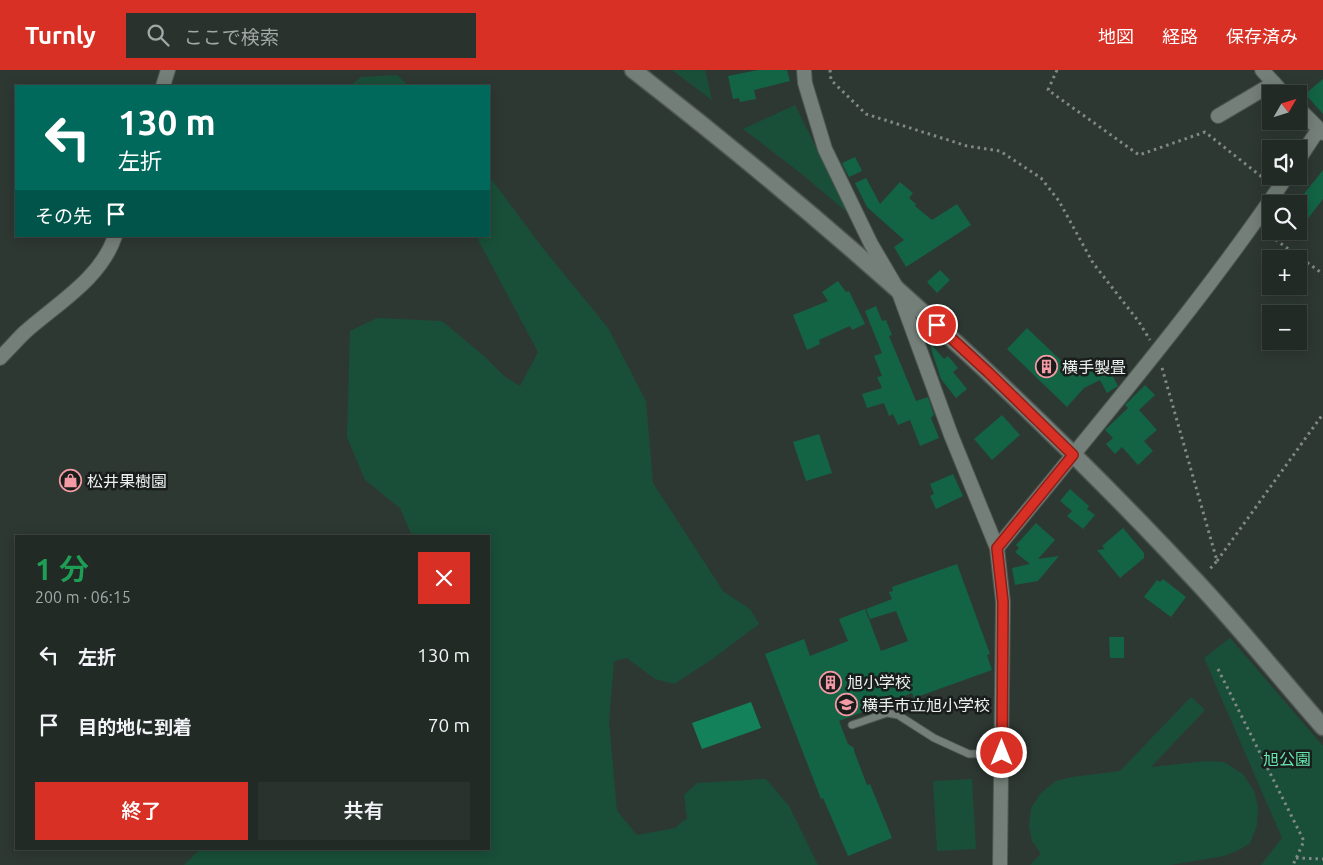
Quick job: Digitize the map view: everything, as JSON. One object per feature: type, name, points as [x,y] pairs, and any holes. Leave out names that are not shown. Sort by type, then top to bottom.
[{"type":"street","points":[[163,85],[168,70]]},
{"type":"street","points":[[633,70],[720,138],[898,290],[989,373],[1198,582],[1323,727]]},
{"type":"street","points":[[804,70],[805,83],[825,149],[871,244],[898,290],[951,435],[997,548],[1003,602],[1000,865]]},
{"type":"street","points":[[1218,116],[1274,83],[1262,70]]},
{"type":"street","points":[[1307,149],[1321,132],[1308,118]]},
{"type":"street","points":[[997,548],[1157,352],[1281,185]]},
{"type":"street","points":[[0,358],[23,334],[87,280],[110,250],[114,237]]},
{"type":"lane","points":[[852,725],[887,713],[898,715],[934,738],[969,754],[1002,753]]},
{"type":"path","points":[[830,70],[831,80],[866,114],[967,146],[1000,151],[1041,178],[1058,201],[1093,263],[1139,322],[1157,352],[1217,561]]},
{"type":"path","points":[[1057,70],[1048,90],[1138,155],[1205,132],[1278,190]]},
{"type":"path","points":[[1254,224],[1323,274]]},
{"type":"path","points":[[1198,582],[1217,561],[1323,414]]},
{"type":"path","points":[[1218,669],[1304,841],[1293,865]]},
{"type":"path","points":[[1296,858],[1323,859]]},
{"type":"green space","points":[[672,70],[705,70],[712,100]]},
{"type":"green space","points":[[397,75],[408,85],[351,85],[361,77]]},
{"type":"green space","points":[[795,105],[849,214],[803,175],[743,129]]},
{"type":"green space","points":[[490,177],[542,247],[608,328],[646,401],[653,483],[723,591],[750,609],[759,624],[711,660],[674,684],[655,679],[627,658],[614,661],[609,722],[617,811],[637,835],[675,828],[687,818],[684,795],[697,783],[766,779],[789,806],[818,865],[184,865],[199,850],[490,850],[490,535],[412,535],[400,508],[365,480],[347,437],[350,331],[377,318],[442,321],[484,356],[505,377],[520,386],[538,352],[477,237],[490,237]]},
{"type":"green space","name":"旭公園","points":[[1230,638],[1323,746],[1323,865],[1261,865],[1282,838],[1204,658]]},
{"type":"green space","points":[[1191,697],[1205,710],[1151,767],[1207,761],[1224,762],[1243,774],[1254,791],[1258,807],[1257,825],[1250,843],[1224,856],[1170,865],[1030,865],[1041,854],[1032,841],[1029,826],[1031,808],[1041,793],[1056,781],[1120,771]]},
{"type":"green space","points":[[972,779],[976,849],[937,851],[933,781]]},
{"type":"shaded area","points":[[751,702],[761,728],[702,749],[692,723]]},
{"type":"building","points":[[758,70],[787,70],[790,81],[754,90],[756,99],[740,102],[739,98],[733,99],[728,76]]},
{"type":"building","points":[[1323,79],[1323,114],[1308,97],[1308,92]]},
{"type":"building","points":[[855,157],[862,171],[849,177],[842,163]]},
{"type":"building","points":[[1323,170],[1323,199],[1307,220],[1307,195],[1303,195]]},
{"type":"building","points":[[866,178],[880,204],[900,182],[913,193],[909,198],[916,204],[915,206],[932,220],[957,204],[971,225],[906,267],[894,247],[904,240],[867,207],[855,183]]},
{"type":"building","points":[[940,270],[950,280],[937,293],[927,282]]},
{"type":"building","points":[[838,281],[846,292],[849,291],[865,324],[852,330],[850,326],[819,340],[820,344],[807,350],[793,315],[828,301],[822,292]]},
{"type":"building","points":[[876,306],[882,321],[886,320],[892,335],[889,336],[916,401],[928,397],[934,415],[931,418],[939,438],[920,446],[910,420],[898,425],[893,414],[889,416],[884,403],[867,408],[862,394],[882,388],[877,377],[882,376],[874,356],[882,353],[865,311]]},
{"type":"building","name":"横手製畳","points":[[1027,328],[1074,373],[1103,358],[1118,386],[1107,393],[1100,380],[1084,388],[1067,407],[1007,349]]},
{"type":"building","points":[[931,344],[944,359],[948,356],[958,368],[953,372],[967,389],[956,398],[941,379]]},
{"type":"building","points":[[1145,385],[1155,395],[1139,410],[1157,430],[1144,441],[1153,451],[1138,465],[1122,447],[1115,454],[1106,444],[1113,438],[1105,430],[1128,408],[1125,405]]},
{"type":"building","points":[[1002,415],[1020,435],[992,460],[974,439]]},
{"type":"building","points":[[819,434],[832,473],[806,481],[793,442]]},
{"type":"building","points":[[953,474],[963,496],[936,509],[930,496],[934,494],[930,484]]},
{"type":"building","points":[[1070,489],[1089,506],[1087,509],[1095,515],[1083,529],[1067,516],[1072,511],[1060,501]]},
{"type":"building","points":[[1036,523],[1055,540],[1038,559],[1059,556],[1038,581],[1015,585],[1012,568],[1030,564],[1015,552],[1019,548],[1016,545]]},
{"type":"building","points":[[1123,528],[1144,553],[1144,558],[1120,578],[1097,550],[1105,549],[1102,546]]},
{"type":"building","name":"旭小学校","points":[[957,564],[990,654],[987,655],[992,670],[914,698],[912,693],[839,721],[848,744],[854,748],[867,785],[870,784],[892,838],[848,856],[823,798],[821,799],[765,654],[804,639],[810,656],[848,641],[839,619],[865,609],[881,651],[908,641],[896,611],[870,619],[866,609],[892,599],[889,592],[893,591],[892,587]]},
{"type":"building","points":[[1163,579],[1186,597],[1171,617],[1144,597],[1157,580],[1160,582]]},
{"type":"building","points":[[1109,637],[1124,637],[1124,658],[1110,658]]},
{"type":"place","name":"横手製畳","points":[[1046,367]]},
{"type":"place","name":"松井果樹園","points":[[71,481]]},
{"type":"place","name":"旭小学校","points":[[831,682]]},
{"type":"place","name":"横手市立旭小学校","points":[[846,705]]},
{"type":"route","points":[[937,325],[1073,455],[997,548],[1003,602],[1002,753]]}]
